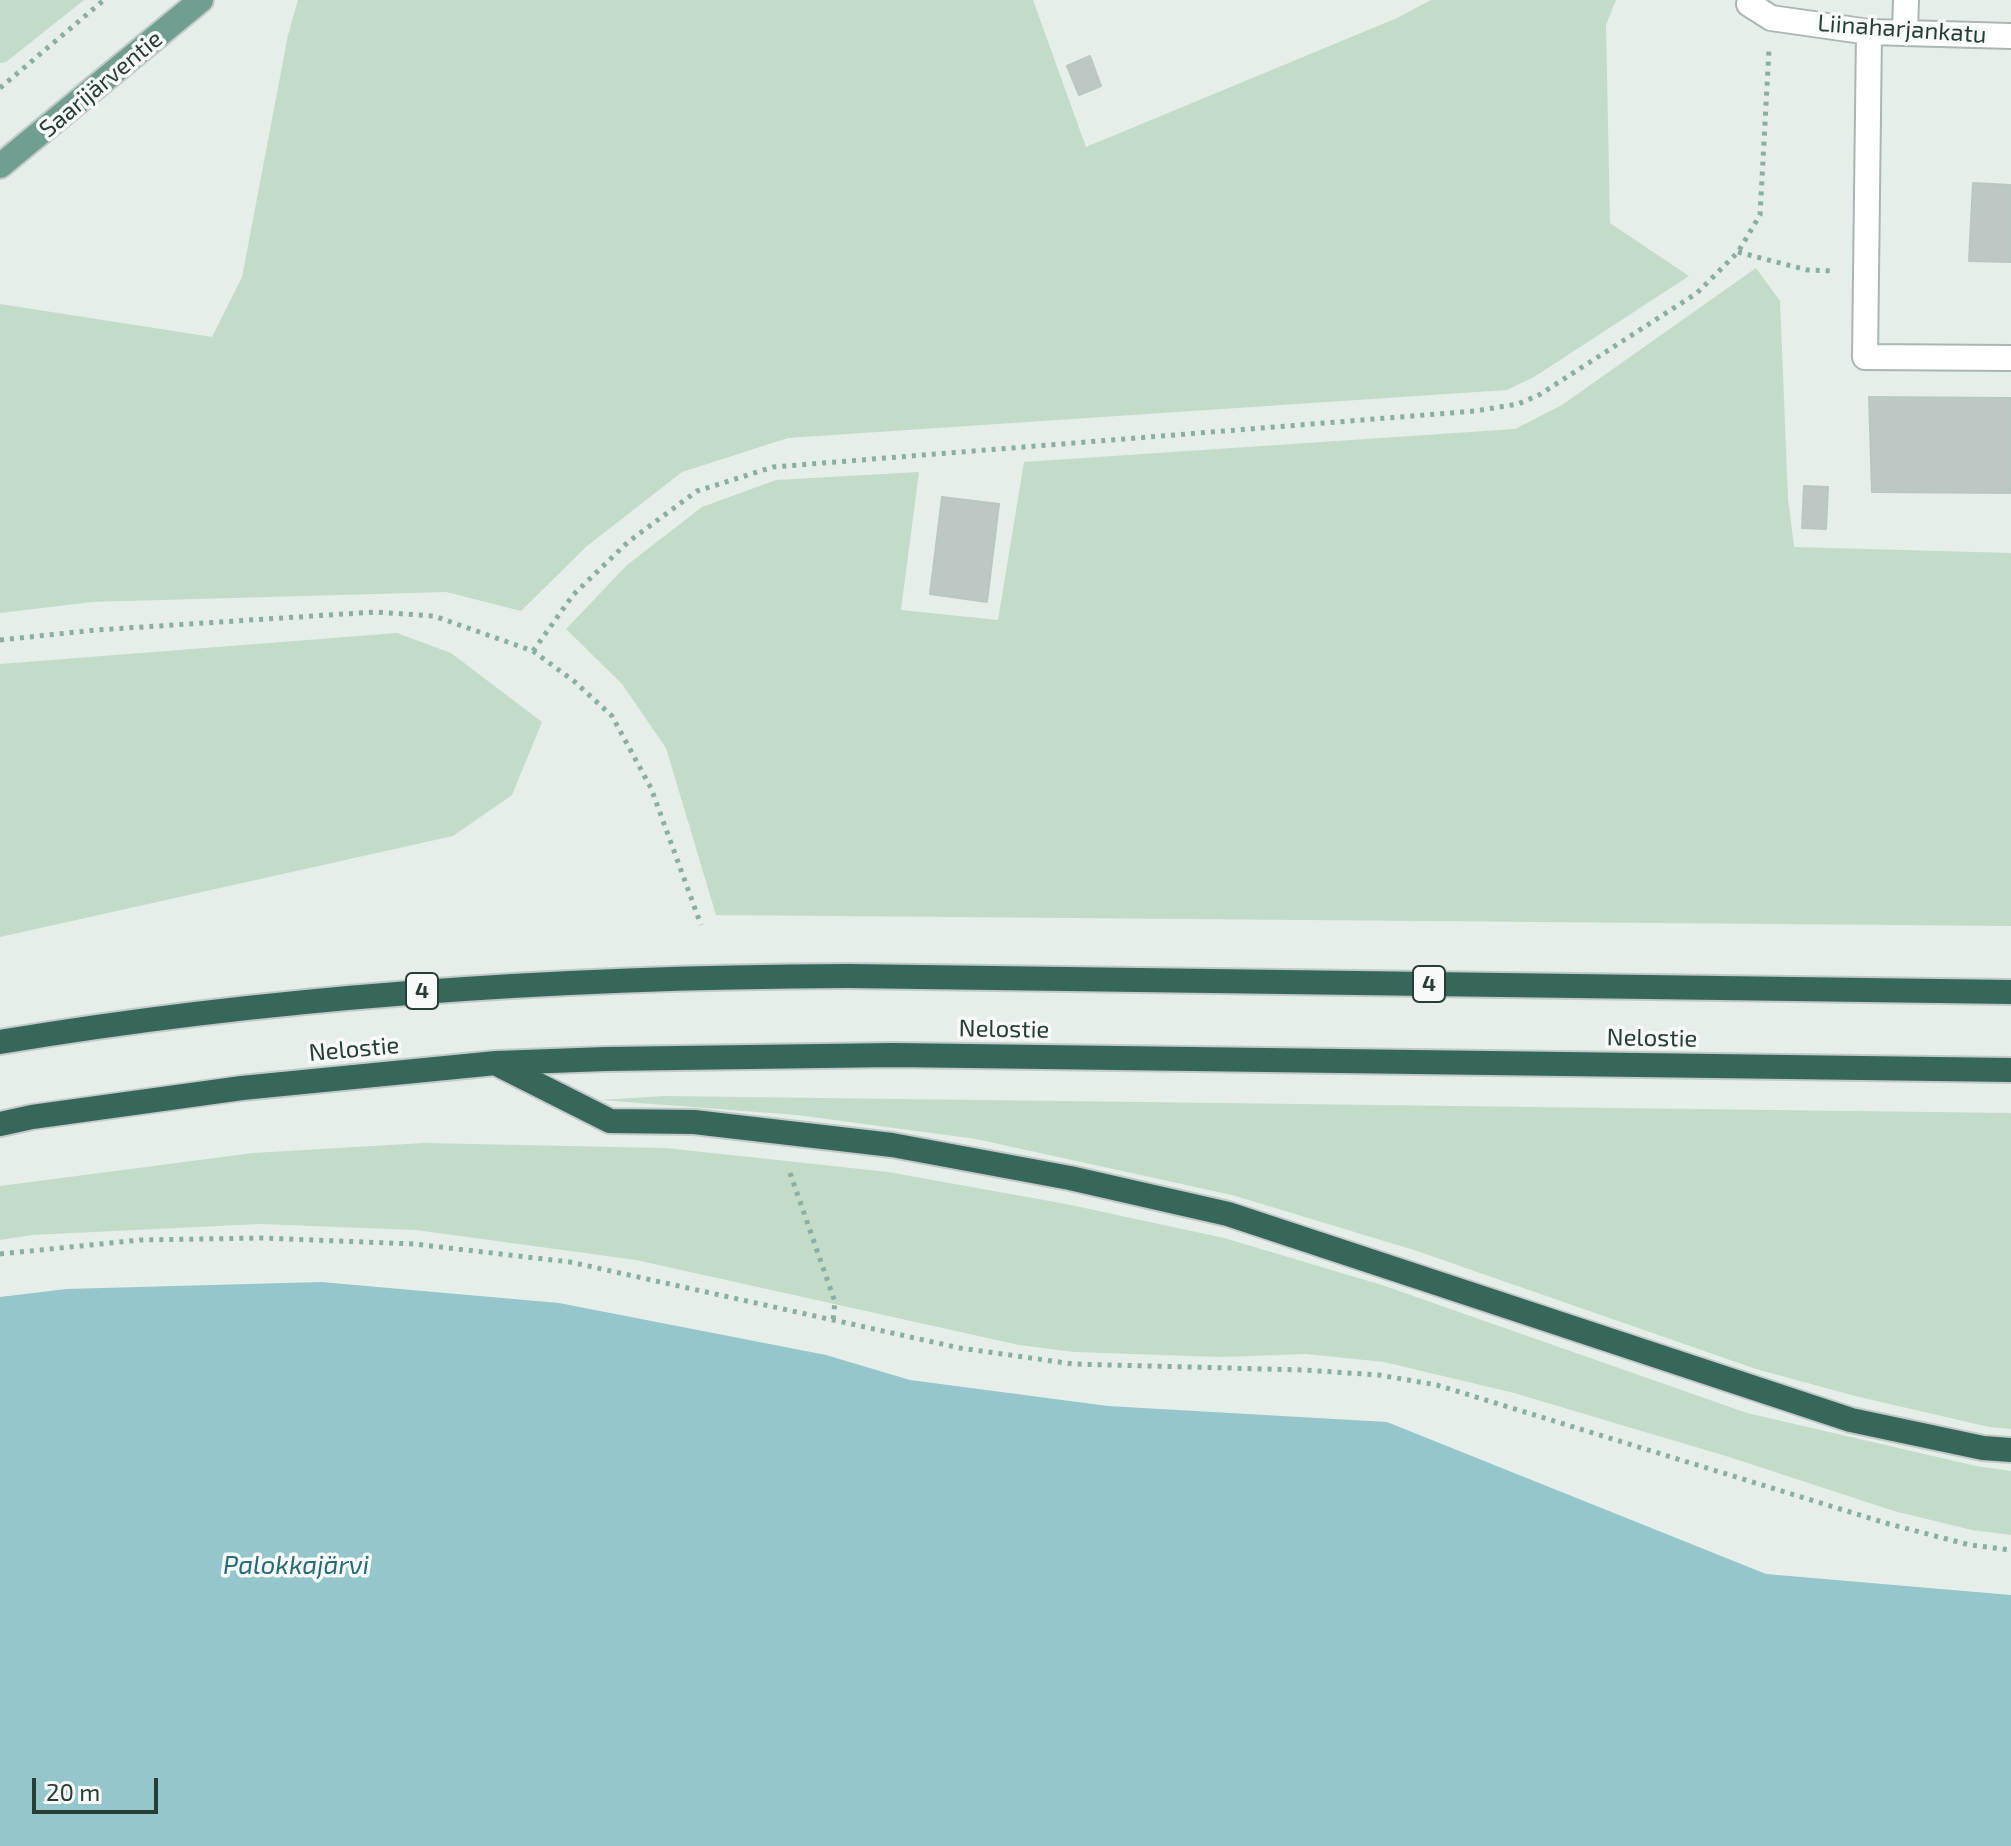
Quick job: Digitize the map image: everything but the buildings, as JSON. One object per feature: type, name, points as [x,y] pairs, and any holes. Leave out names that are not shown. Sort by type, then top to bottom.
[{"type":"highway","name":"4","points":[[0,1042],[237,1007],[466,987],[690,976],[2011,992]]},
{"type":"highway","name":"Nelostie","points":[[0,1124],[167,1097],[496,1063],[606,1059],[894,1055],[2011,1070]]},
{"type":"highway","points":[[496,1063],[610,1121],[694,1122],[892,1145],[1070,1178],[1228,1214],[1851,1420],[1983,1448],[2011,1450]]},
{"type":"main road","name":"Saarijärventie","points":[[0,166],[201,0]]},
{"type":"street","points":[[1905,31],[1906,0]]},
{"type":"street","name":"Liinaharjankatu","points":[[1749,4],[1771,18],[1869,32],[2011,36]]},
{"type":"street","points":[[1869,32],[1865,357],[2011,358]]},
{"type":"path","points":[[0,88],[104,0]]},
{"type":"path","points":[[533,651],[573,595],[628,542],[697,491],[773,467],[1459,413],[1518,404],[1539,395],[1697,293],[1738,252],[1760,215],[1771,18]]},
{"type":"path","points":[[1738,252],[1807,270],[1866,272]]},
{"type":"path","points":[[0,640],[96,630],[375,612],[434,616],[533,651],[575,682],[612,716],[651,788],[701,925]]},
{"type":"path","points":[[790,1173],[835,1302],[833,1320]]},
{"type":"path","points":[[0,1254],[140,1240],[262,1238],[414,1244],[570,1262],[960,1348],[1073,1364],[1379,1375],[1437,1385],[1889,1524],[1970,1545],[2011,1550]]},
{"type":"green space","points":[[0,0],[84,0],[6,62],[0,63]]},
{"type":"green space","points":[[298,0],[1033,0],[1086,147],[1397,18],[1431,0],[1616,0],[1606,25],[1610,223],[1689,276],[1534,377],[1507,390],[788,438],[682,472],[587,546],[521,611],[446,592],[92,602],[0,613],[0,304],[212,337],[242,277],[288,35]]},
{"type":"green space","points":[[1756,268],[1780,301],[1788,498],[1794,547],[2011,553],[2011,926],[716,915],[666,748],[622,684],[566,629],[627,565],[702,507],[776,480],[919,472],[901,610],[998,620],[1024,462],[1515,429],[1562,405]]},
{"type":"green space","points":[[397,633],[451,653],[542,722],[512,795],[453,836],[0,937],[0,664]]},
{"type":"green space","points":[[664,1096],[2011,1113],[2011,1429],[1989,1427],[1855,1396],[1756,1369],[1414,1250],[1232,1195],[976,1139],[797,1115],[600,1100]]},
{"type":"green space","points":[[424,1143],[666,1148],[888,1172],[1066,1204],[1224,1238],[1382,1285],[1747,1413],[1976,1466],[2011,1471],[2011,1535],[1972,1530],[1894,1511],[1729,1457],[1514,1393],[1384,1362],[1306,1354],[1221,1357],[1074,1352],[1019,1345],[636,1260],[416,1230],[259,1224],[32,1235],[0,1240],[0,1186],[253,1153]]},
{"type":"water","name":"Palokkajärvi","points":[[321,1282],[559,1303],[826,1355],[910,1380],[1108,1406],[1387,1422],[1766,1574],[2011,1595],[2011,1846],[0,1846],[0,1297],[66,1289]]}]
